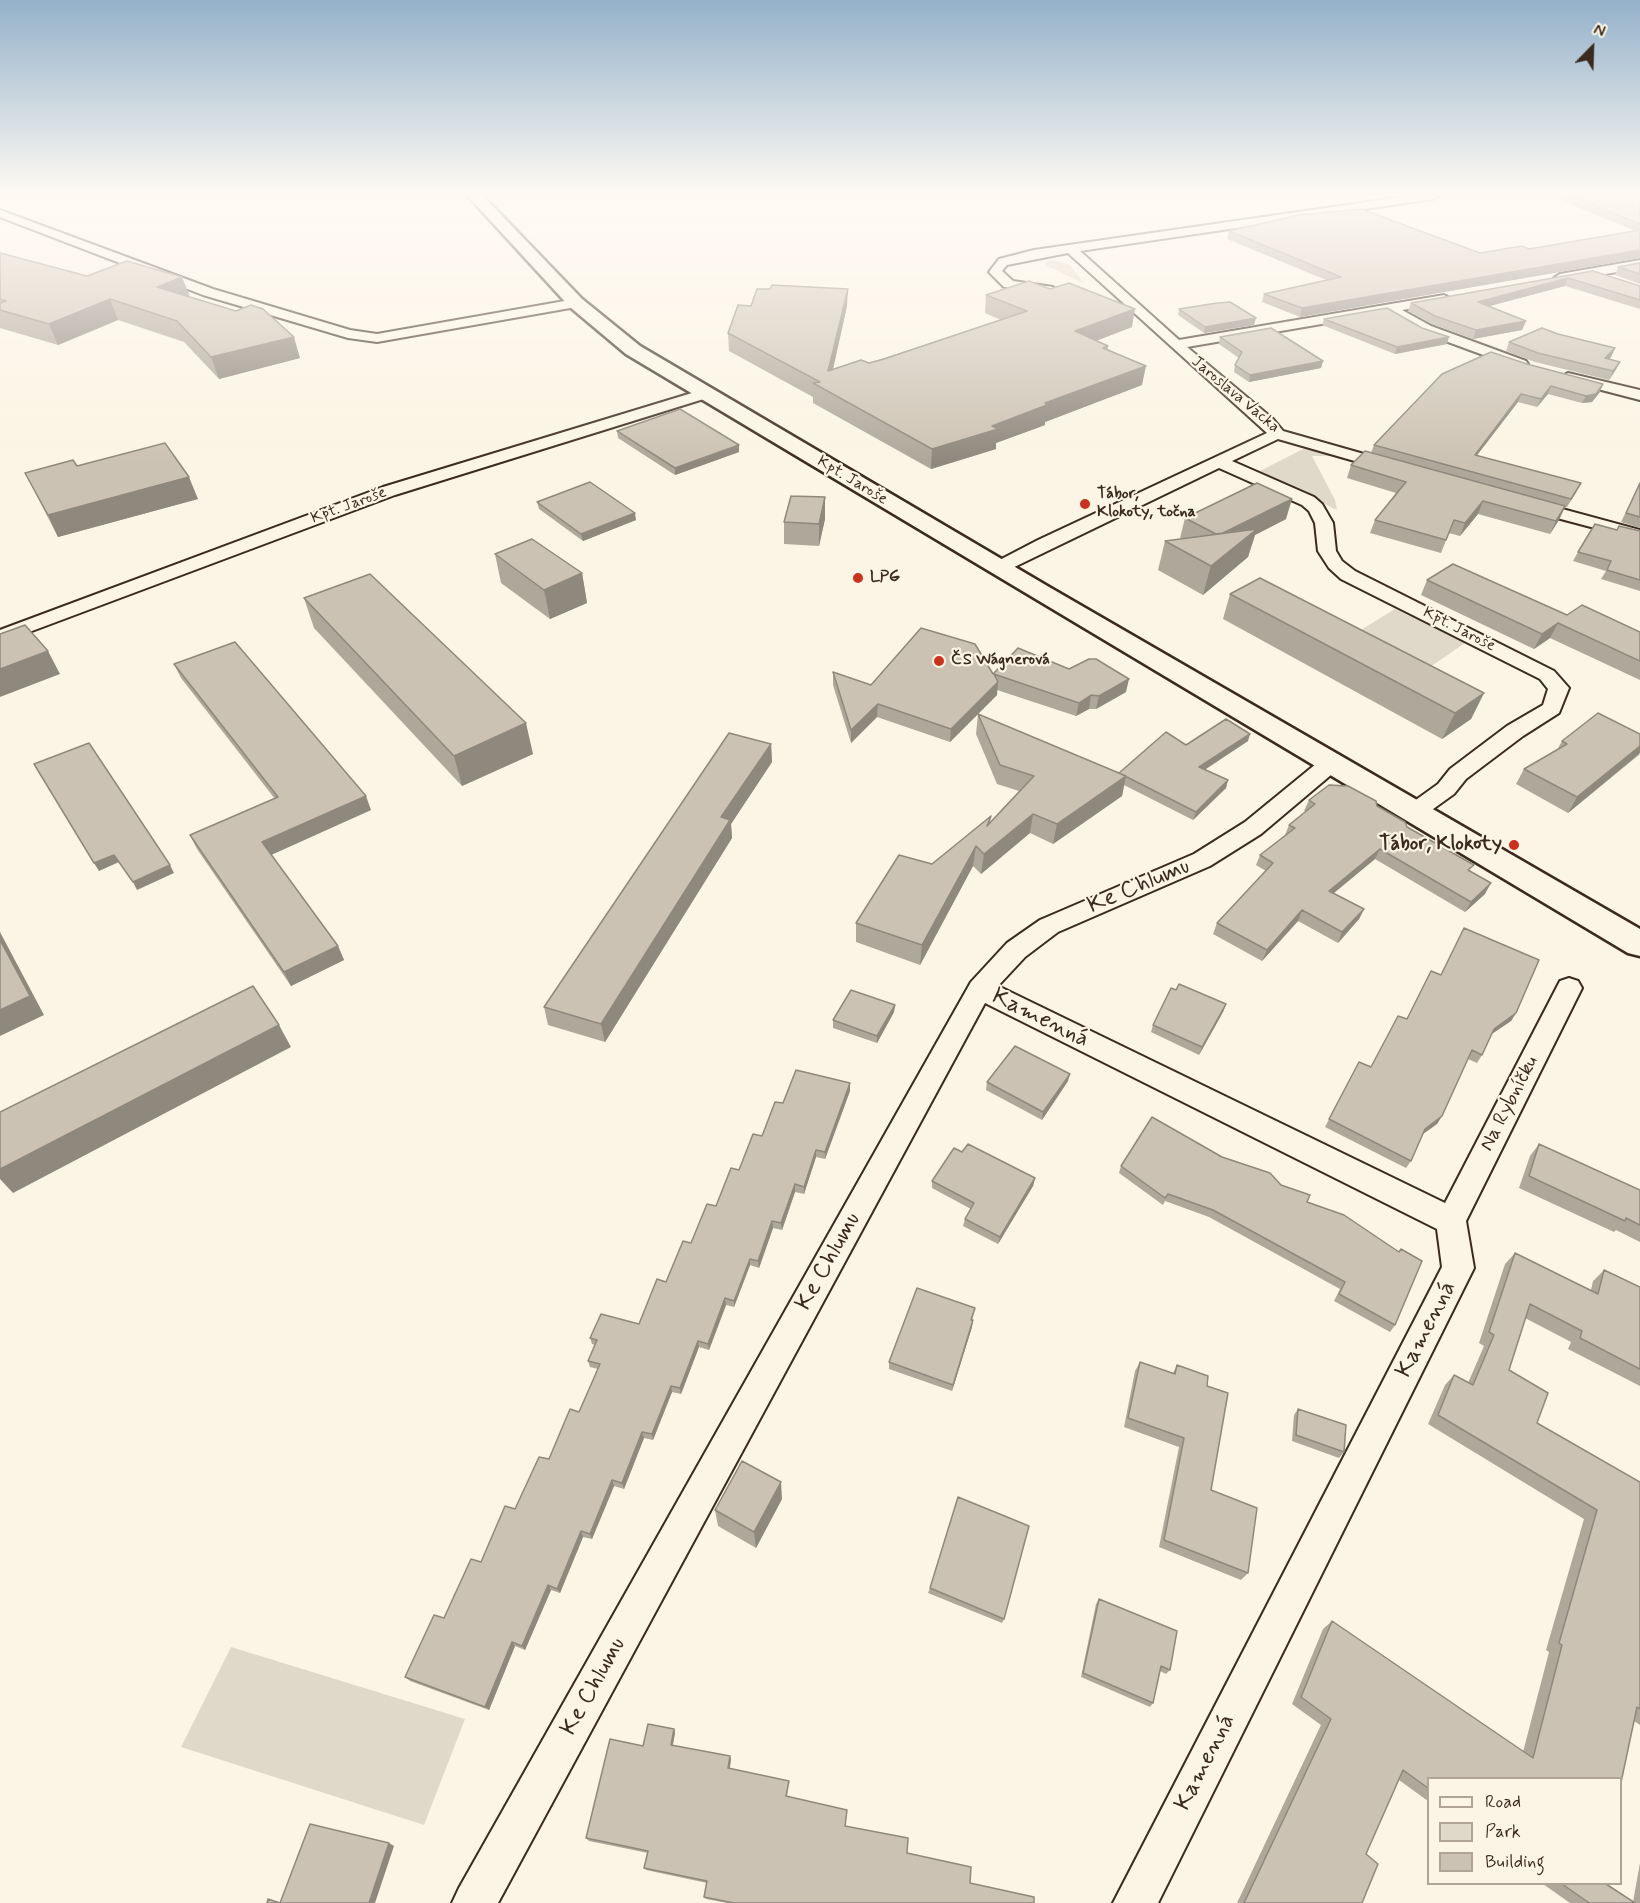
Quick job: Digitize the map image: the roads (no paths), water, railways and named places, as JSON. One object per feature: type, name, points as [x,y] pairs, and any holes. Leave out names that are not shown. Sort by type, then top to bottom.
[{"type":"street","points":[[189,285],[348,334],[377,338],[576,303]]},
{"type":"street","name":"Kpt. Jaroše","points":[[559,285],[576,303],[633,350],[705,394],[1330,764],[1640,944]]},
{"type":"street","points":[[1013,285],[1038,290],[1059,290]]},
{"type":"street","name":"Jaroslava Vacka","points":[[1108,285],[1267,422],[1277,434],[1404,470]]},
{"type":"street","points":[[1094,291],[1113,290]]},
{"type":"street","points":[[1176,345],[1456,297]]},
{"type":"street","points":[[1389,309],[1426,329],[1477,349],[1545,371],[1640,395]]},
{"type":"street","name":"Kpt. Jaroše","points":[[0,637],[389,491],[705,394]]},
{"type":"street","points":[[998,568],[1277,434]]},
{"type":"street","name":"Kpt. Jaroše","points":[[1217,461],[1308,501],[1316,508],[1324,523],[1328,551],[1335,564],[1348,575],[1547,675],[1559,688],[1552,708],[1515,730],[1458,774],[1446,789],[1414,812]]},
{"type":"street","points":[[1517,501],[1640,536]]},
{"type":"street","name":"Ke Chlumu","points":[[474,1903],[980,989],[1016,950],[1049,926],[1202,860],[1253,828],[1330,764]]},
{"type":"street","name":"Na Rybníčku","points":[[1451,1221],[1569,988]]},
{"type":"street","name":"Kamenná","points":[[980,989],[1451,1221],[1458,1268],[1135,1903]]},
{"type":"place","name":"Tábor, Klokoty, točna","points":[[1085,504]]},
{"type":"place","name":"LPG","points":[[858,578]]},
{"type":"place","name":"ČS Wágnerová","points":[[939,661]]},
{"type":"place","name":"Tábor, Klokoty","points":[[1514,845]]}]
